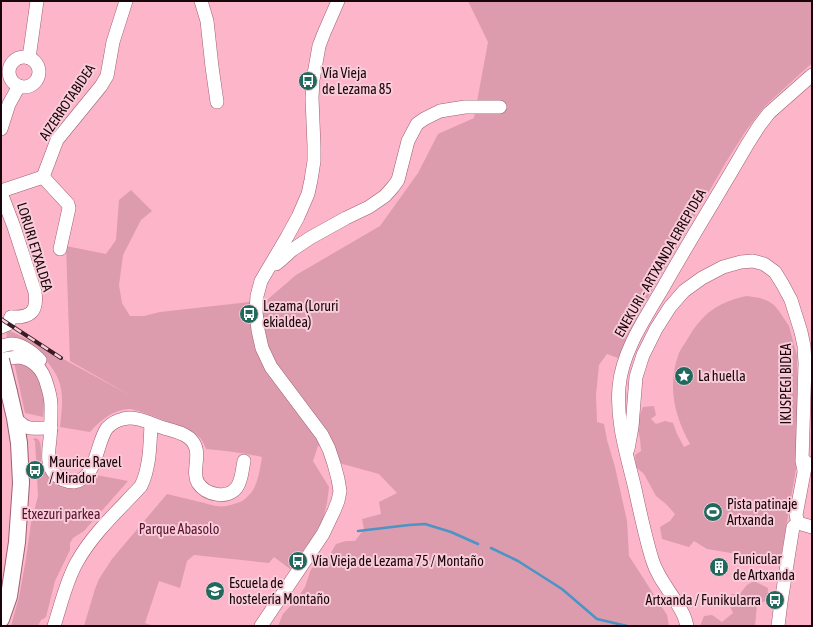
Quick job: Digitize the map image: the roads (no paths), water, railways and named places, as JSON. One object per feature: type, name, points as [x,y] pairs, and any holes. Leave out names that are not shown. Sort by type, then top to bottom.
[{"type":"main road","points":[[1,360],[12,482],[9,538],[1,588]]},
{"type":"main road","points":[[1,619],[9,596],[17,542],[21,483],[19,443],[15,418],[3,393]]},
{"type":"street","points":[[29,58],[37,1]]},
{"type":"street","name":"AIZERROTABIDEA","points":[[43,177],[57,140],[101,86],[107,76],[113,42],[126,1]]},
{"type":"street","points":[[201,1],[207,21],[217,102]]},
{"type":"street","points":[[261,626],[323,534],[334,512],[340,491],[334,464],[322,435],[271,367],[262,348],[256,312],[256,296],[261,281],[298,217],[308,194],[314,161],[312,98],[313,80],[319,46],[338,1]]},
{"type":"street","points":[[19,58],[29,58],[36,64],[38,73],[37,77],[32,84],[23,87],[19,86],[12,81],[9,68],[15,60],[19,58]]},
{"type":"street","name":"ENEKURI - ARTXANDA ERREPIDEA","points":[[687,626],[683,615],[659,575],[652,559],[621,428],[618,404],[619,385],[631,346],[672,271],[747,145],[769,113],[812,75]]},
{"type":"street","points":[[1,130],[9,104],[19,86]]},
{"type":"street","points":[[267,269],[310,238],[369,207],[385,196],[398,180],[411,134],[417,124],[424,119],[440,111],[465,108],[500,107]]},
{"type":"street","points":[[1,192],[43,177]]},
{"type":"street","name":"LORURI ETXALDEA","points":[[43,177],[68,204],[69,208],[60,249]]},
{"type":"street","name":"LORURI ETXALDEA","points":[[1,192],[14,227],[36,299],[34,310],[28,315],[20,317],[6,314]]},
{"type":"street","name":"IKUSPEGI BIDEA","points":[[627,457],[632,427],[636,377],[643,355],[656,329],[670,307],[684,291],[702,278],[723,267],[741,262],[753,261],[764,264],[775,272],[791,300],[801,332],[804,346],[805,364],[802,461],[804,470]]},
{"type":"street","points":[[1,327],[8,324],[6,314]]},
{"type":"street","points":[[1,346],[11,344],[24,348],[38,358],[48,369],[52,382],[53,395],[51,404]]},
{"type":"street","points":[[1,360],[14,357],[27,359],[41,370],[45,377],[51,404],[49,451],[50,466],[57,477],[64,481],[76,481],[88,474],[98,454],[103,435],[108,426],[122,419],[130,418],[139,419],[186,435],[191,439],[196,448],[198,460],[196,476],[197,481],[209,492],[222,495],[229,494],[236,489],[240,481],[244,461]]},
{"type":"street","points":[[798,523],[796,515],[808,449],[812,392]]},
{"type":"street","points":[[15,418],[27,427],[34,429],[51,428]]},
{"type":"street","points":[[54,626],[76,563],[100,530],[141,486],[145,477],[150,446],[151,424]]},
{"type":"street","points":[[19,443],[26,434],[34,429]]},
{"type":"street","points":[[798,523],[812,527]]},
{"type":"street","points":[[778,626],[793,527],[798,523]]},
{"type":"waterway","points":[[358,531],[425,524],[451,532],[478,544]]},
{"type":"waterway","points":[[491,548],[518,561],[562,589],[597,619],[627,626]]},
{"type":"railway","points":[[1,319],[61,358]]},
{"type":"place","name":"Vía Vieja de Lezama 85","points":[[308,81]]},
{"type":"place","name":"Lezama (Loruri ekialdea)","points":[[249,314]]},
{"type":"place","name":"La huella","points":[[684,376]]},
{"type":"place","name":"Maurice Ravel / Mirador","points":[[35,470]]},
{"type":"place","name":"Pista patinaje Artxanda","points":[[713,512]]},
{"type":"place","name":"Vía Vieja de Lezama 75 / Montaño","points":[[298,561]]},
{"type":"place","name":"Funicular de Artxanda","points":[[719,567]]},
{"type":"place","name":"Escuela de hostelería Montaño","points":[[215,591]]},
{"type":"place","name":"Artxanda / Funikularra","points":[[775,600]]},
{"type":"park label","name":"Etxezuri parkea","points":[[61,514]]},
{"type":"park label","name":"Parque Abasolo","points":[[179,529]]}]
